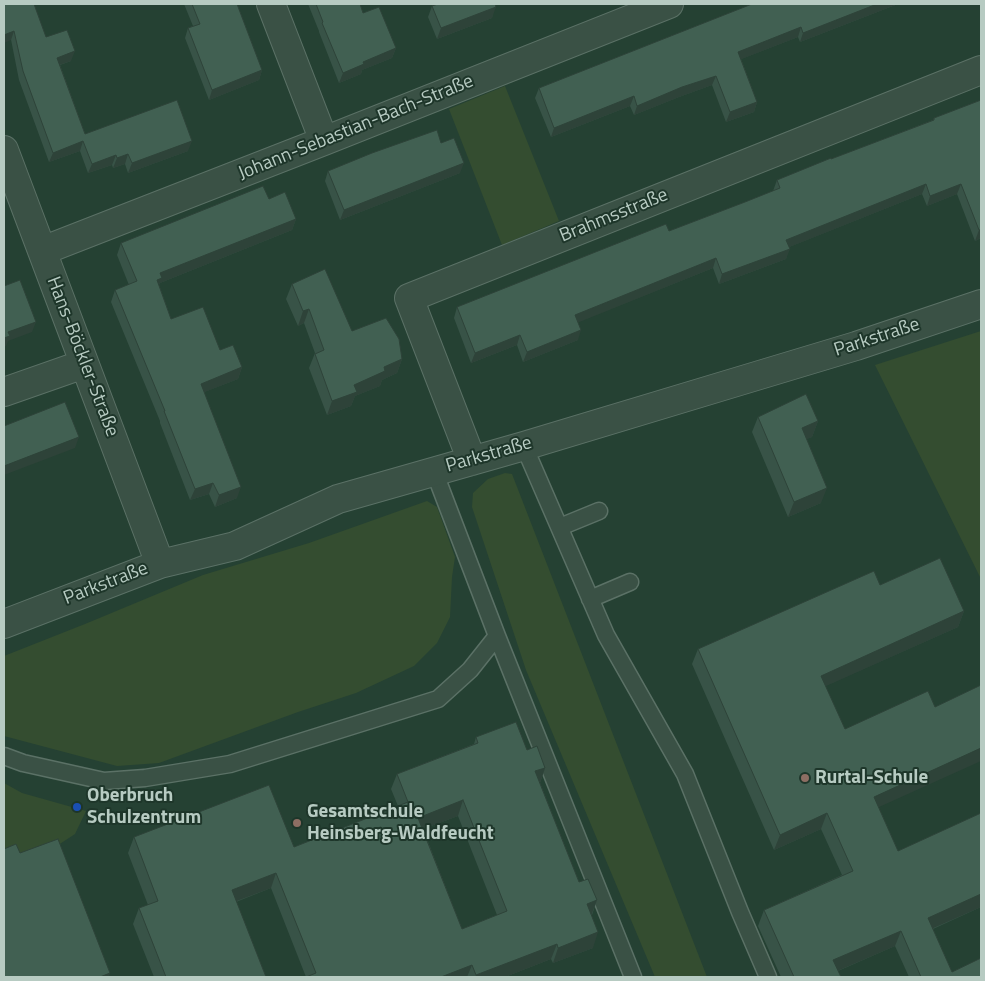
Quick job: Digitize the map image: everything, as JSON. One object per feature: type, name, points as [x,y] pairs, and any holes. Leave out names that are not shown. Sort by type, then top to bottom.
[{"type":"street","points":[[271,4],[324,141]]},
{"type":"street","name":"Johann-Sebastian-Bach-Straße","points":[[42,251],[669,4]]},
{"type":"street","name":"Brahmsstraße","points":[[472,461],[409,298],[981,70]]},
{"type":"street","name":"Hans-Böckler-Straße","points":[[4,150],[160,564]]},
{"type":"street","name":"Parkstraße","points":[[4,624],[160,564],[235,546],[338,499],[524,446],[837,352],[981,304]]},
{"type":"street","points":[[4,392],[84,364]]},
{"type":"lane","points":[[524,446],[606,635],[685,774],[768,977]]},
{"type":"lane","points":[[434,471],[497,636],[633,977]]},
{"type":"lane","points":[[560,528],[600,511]]},
{"type":"lane","points":[[590,599],[630,582]]},
{"type":"lane","points":[[4,756],[23,763],[104,781],[144,778],[230,764],[438,699],[470,670],[497,636]]},
{"type":"green space","points":[[505,86],[559,221],[502,245],[449,109]]},
{"type":"green space","points":[[981,331],[981,579],[875,365]]},
{"type":"green space","points":[[505,473],[512,474],[707,977],[655,977],[526,670],[472,507],[473,493],[488,479]]},
{"type":"green space","points":[[427,501],[437,507],[455,557],[450,617],[437,643],[414,666],[356,693],[298,712],[159,763],[117,766],[4,736],[4,656],[203,575],[309,543]]},
{"type":"green space","points":[[4,783],[22,793],[86,811],[75,834],[49,851],[4,857]]},
{"type":"building","points":[[4,4],[34,4],[46,37],[67,30],[75,51],[57,58],[85,134],[177,100],[192,141],[132,163],[128,154],[117,158],[116,155],[92,164],[83,141],[53,153],[23,71],[14,31],[4,35]]},
{"type":"building","points":[[192,4],[237,4],[262,70],[212,90],[188,28],[200,24]]},
{"type":"building","points":[[316,4],[360,4],[363,13],[379,7],[396,48],[343,73]]},
{"type":"building","points":[[438,4],[495,4],[496,7],[441,28],[432,6]]},
{"type":"building","points":[[752,4],[877,4],[803,33],[801,27],[738,52],[757,102],[730,112],[716,76],[682,87],[637,106],[634,96],[554,128],[539,88]]},
{"type":"building","points":[[981,100],[981,230],[979,230],[961,184],[930,196],[926,184],[786,240],[790,249],[722,274],[716,258],[575,315],[581,330],[527,352],[520,335],[475,353],[457,307],[666,224],[669,231],[745,202],[780,188],[777,180]]},
{"type":"building","points":[[437,130],[441,143],[454,138],[464,163],[344,210],[328,171]]},
{"type":"building","points":[[263,186],[269,199],[285,192],[296,219],[160,273],[162,278],[157,280],[171,319],[203,307],[220,350],[233,345],[242,367],[201,384],[241,487],[219,495],[213,483],[195,489],[115,290],[137,281],[121,243]]},
{"type":"building","points":[[325,269],[352,331],[386,318],[399,339],[402,359],[384,367],[385,371],[354,385],[357,392],[332,401],[315,354],[324,350],[309,309],[303,311],[292,284]]},
{"type":"building","points":[[20,280],[36,322],[8,332],[10,336],[4,338],[4,286]]},
{"type":"building","points":[[806,394],[818,421],[802,428],[827,488],[794,502],[758,417]]},
{"type":"building","points":[[65,402],[79,437],[4,466],[4,426]]},
{"type":"building","points":[[940,558],[964,611],[821,676],[845,729],[928,691],[935,707],[981,685],[981,748],[874,797],[898,851],[981,813],[981,894],[928,918],[952,972],[981,958],[981,977],[921,977],[901,931],[833,960],[841,977],[794,977],[764,910],[853,871],[827,813],[780,835],[698,649],[874,571],[880,585]]},
{"type":"building","points":[[516,722],[527,750],[537,746],[545,768],[535,771],[579,882],[588,879],[597,900],[587,904],[598,932],[558,948],[557,944],[476,975],[472,965],[441,977],[306,977],[316,973],[276,873],[232,890],[266,977],[166,977],[139,908],[158,901],[134,837],[269,785],[294,847],[408,802],[397,774],[478,743],[476,737]],"holes":[[[463,800],[507,911],[462,929],[418,818]]]},
{"type":"building","points":[[58,839],[110,973],[100,977],[4,977],[4,849],[16,844],[20,853]]},
{"type":"place","name":"Rurtal-Schule","points":[[805,778]]},
{"type":"place","name":"Oberbruch Schulzentrum","points":[[77,807]]},
{"type":"place","name":"Gesamtschule Heinsberg-Waldfeucht","points":[[297,823]]}]
